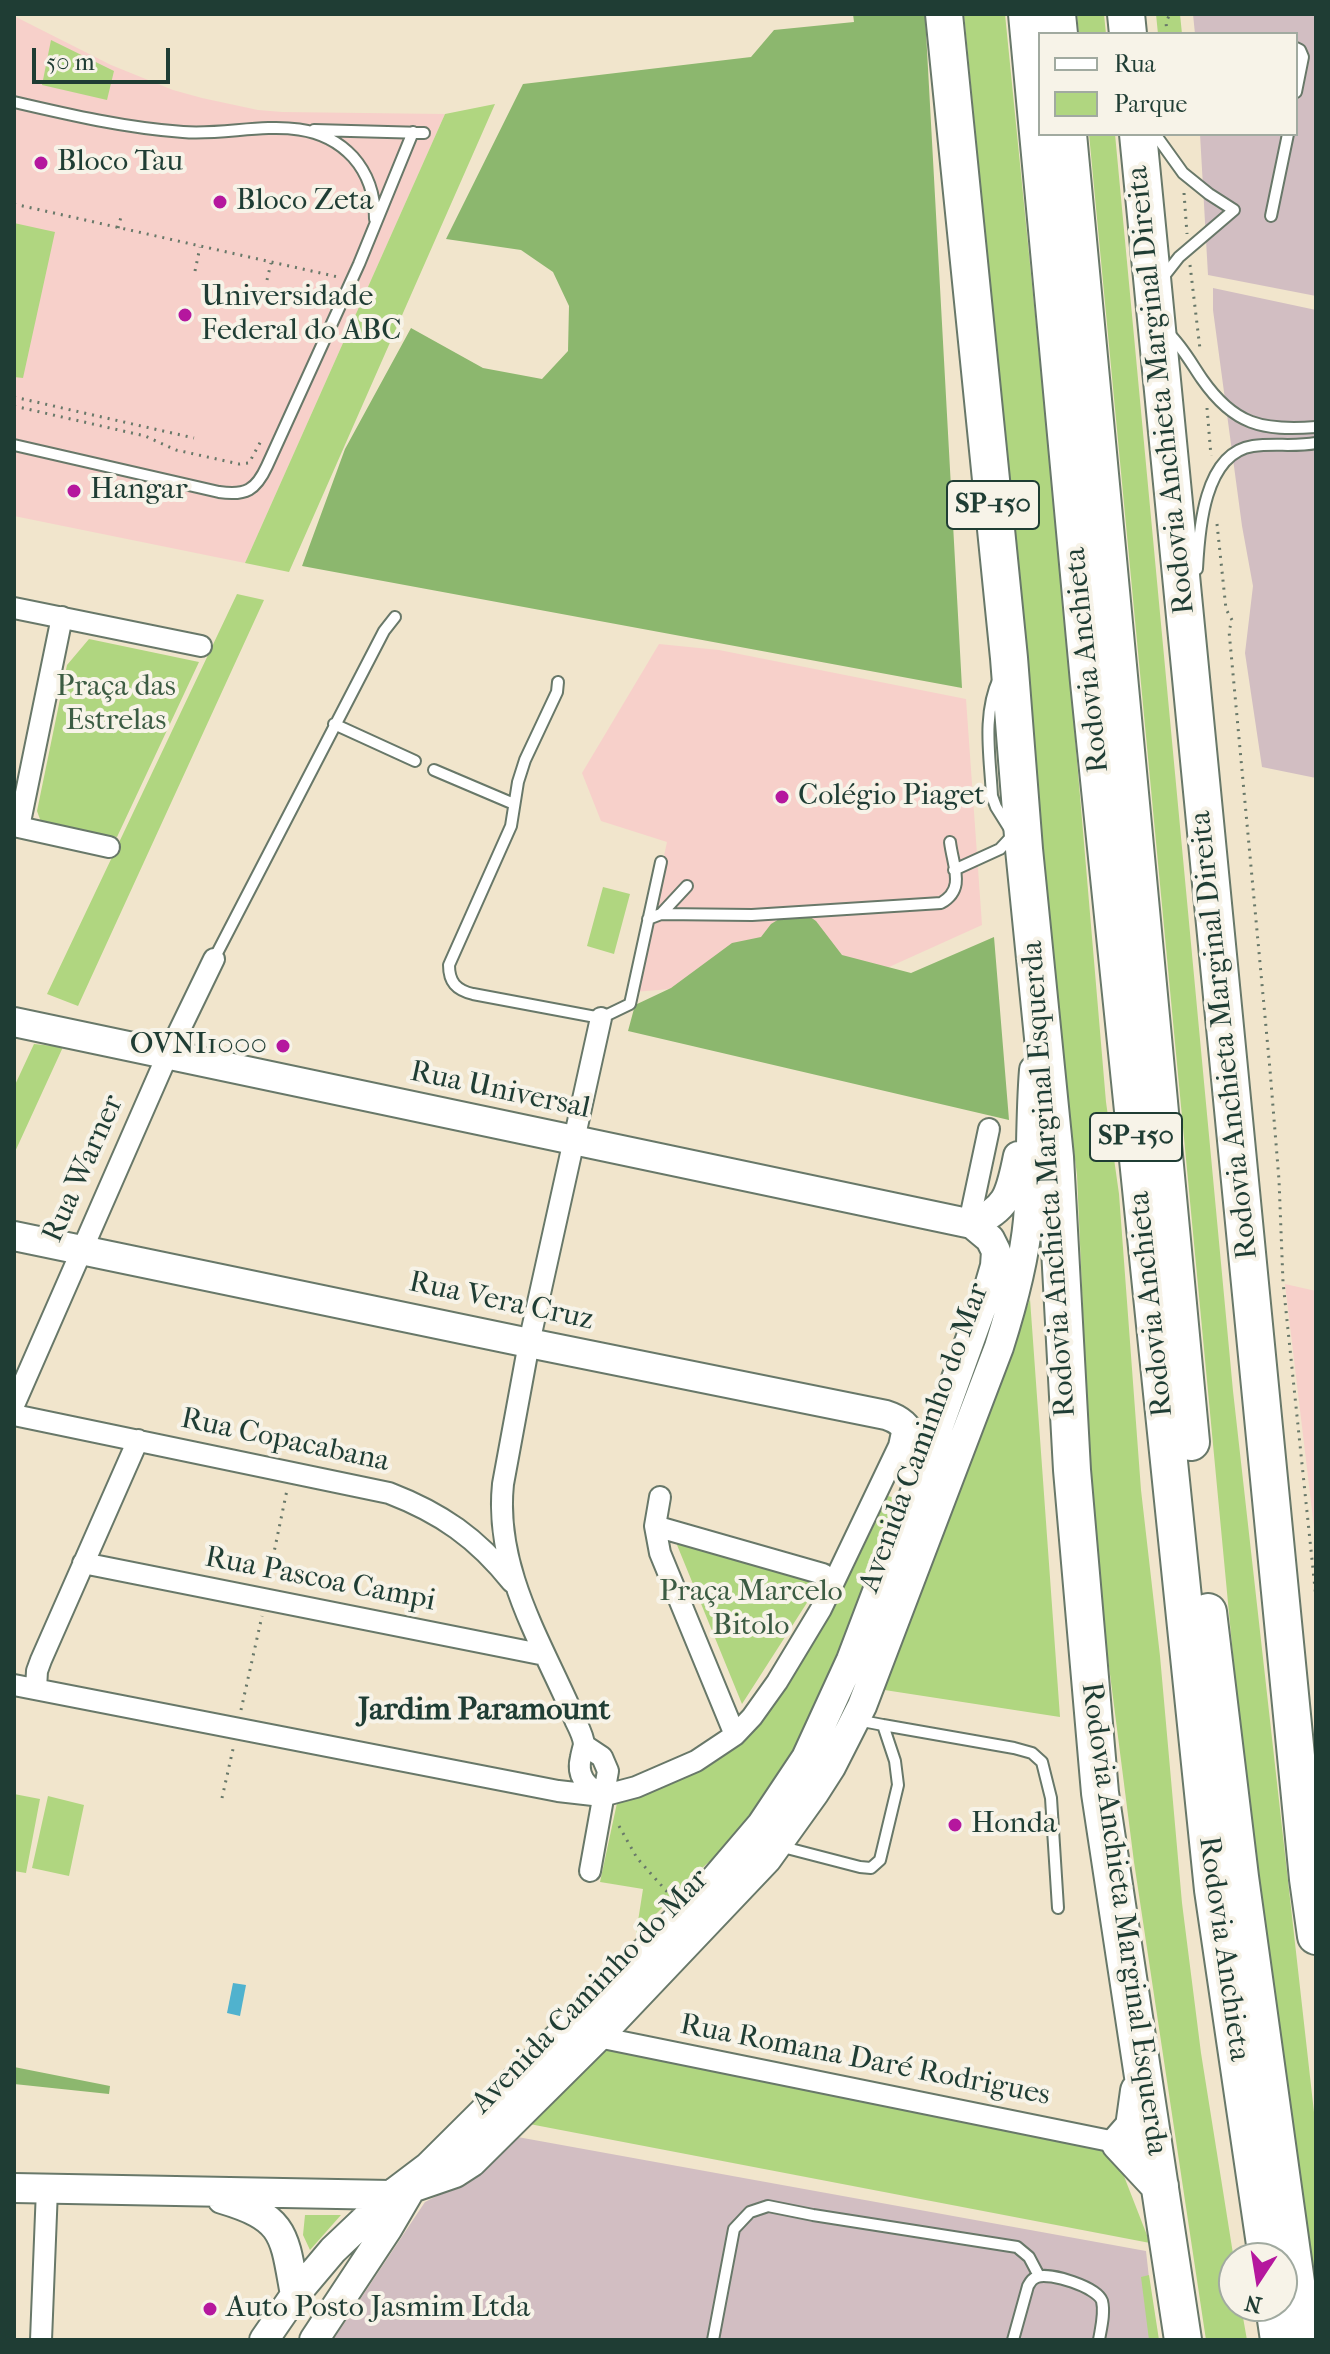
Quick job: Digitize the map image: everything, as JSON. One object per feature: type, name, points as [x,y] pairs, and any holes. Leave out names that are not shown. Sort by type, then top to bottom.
[{"type":"highway","name":"Rodovia Anchieta Marginal Esquerda","points":[[944,14],[1009,658],[1019,842],[1055,1157],[1072,1470],[1100,1793],[1183,2340]]},
{"type":"highway","name":"Rodovia Anchieta","points":[[1027,14],[1038,133]]},
{"type":"highway","name":"Rodovia Anchieta","points":[[1038,136],[1089,682],[1213,1890],[1265,2242]]},
{"type":"highway","name":"Rodovia Anchieta","points":[[1068,136],[1204,1575],[1240,1877],[1304,2340]]},
{"type":"highway","name":"Rodovia Anchieta Marginal Direita","points":[[1138,136],[1306,1863],[1316,1936]]},
{"type":"highway","points":[[1141,2066],[1134,2127],[1120,2143],[1160,2186]]},
{"type":"street","points":[[14,608],[201,646]]},
{"type":"street","points":[[62,617],[17,827],[109,847]]},
{"type":"street","name":"Rua Warner","points":[[14,1405],[167,1056],[214,959]]},
{"type":"street","name":"Avenida Caminho do Mar","points":[[319,2338],[381,2239],[407,2186],[455,2173],[472,2162],[598,2037],[767,1859],[831,1767],[855,1719],[983,1392],[1009,1316],[1021,1268],[1028,1219],[1038,997]]},
{"type":"street","points":[[481,1547],[494,1527],[501,1506],[529,1343],[601,1018]]},
{"type":"street","name":"Rua Universal","points":[[14,1022],[971,1224]]},
{"type":"street","points":[[971,1224],[999,1209],[1012,1184],[1033,1077]]},
{"type":"street","points":[[971,1224],[989,1129]]},
{"type":"street","name":"Avenida Caminho do Mar","points":[[264,2340],[295,2295],[333,2250],[407,2186],[684,1912],[754,1835],[778,1803],[806,1758],[851,1660],[988,1290],[996,1251],[984,1232],[971,1224]]},
{"type":"street","name":"Rua Vera Cruz","points":[[14,1236],[886,1415],[904,1423]]},
{"type":"street","points":[[904,1423],[929,1411],[953,1389]]},
{"type":"street","name":"Rua Copacabana","points":[[14,1415],[292,1471],[401,1497],[450,1522],[481,1547],[515,1585]]},
{"type":"street","points":[[904,1423],[914,1446],[915,1492]]},
{"type":"street","points":[[14,1685],[558,1791],[602,1796],[636,1787],[719,1748],[758,1709],[821,1609],[899,1446],[904,1423]]},
{"type":"street","points":[[36,1689],[37,1671],[138,1440]]},
{"type":"street","points":[[660,1497],[655,1526],[657,1542],[735,1735]]},
{"type":"street","points":[[501,1506],[515,1585],[584,1745],[579,1765],[581,1776],[602,1796]]},
{"type":"street","points":[[655,1526],[823,1574]]},
{"type":"street","name":"Rua Pascoa Campi","points":[[83,1563],[545,1655]]},
{"type":"street","points":[[590,1871],[602,1796]]},
{"type":"street","name":"Rua Romana Daré Rodrigues","points":[[598,2037],[1120,2143]]},
{"type":"street","points":[[14,2188],[314,2193],[407,2186]]},
{"type":"street","points":[[41,2340],[47,2189]]},
{"type":"street","points":[[194,2191],[256,2212],[269,2219],[285,2240]]},
{"type":"street","points":[[295,2295],[285,2240],[286,2224],[290,2210],[300,2199],[314,2193]]},
{"type":"lane","points":[[1298,49],[1303,57],[1298,82]]},
{"type":"lane","points":[[14,102],[75,116],[181,132],[220,133],[281,128],[419,133],[374,225],[267,466],[260,480],[249,490],[234,494],[219,492],[14,445]]},
{"type":"lane","points":[[304,130],[340,146],[360,166],[373,195],[374,225]]},
{"type":"lane","points":[[1156,136],[1183,173],[1234,210],[1179,257],[1153,305],[1204,382],[1230,412],[1269,428],[1316,427]]},
{"type":"lane","points":[[1271,216],[1285,136]]},
{"type":"lane","points":[[1195,586],[1201,517],[1213,482],[1230,456],[1240,449],[1254,446],[1316,443]]},
{"type":"lane","points":[[1189,670],[1194,600]]},
{"type":"lane","points":[[214,959],[334,724],[384,631],[395,617]]},
{"type":"lane","points":[[954,870],[1019,842],[992,796],[987,715],[992,693],[1009,658]]},
{"type":"lane","points":[[558,682],[557,692],[525,760],[511,826],[449,965],[453,983],[465,992],[601,1018],[630,1004],[661,862]]},
{"type":"lane","points":[[334,724],[415,761]]},
{"type":"lane","points":[[434,770],[514,804]]},
{"type":"lane","points":[[954,799],[992,796]]},
{"type":"lane","points":[[648,919],[661,914],[752,915],[941,903],[952,897],[957,887],[950,842]]},
{"type":"lane","points":[[661,914],[687,886]]},
{"type":"lane","points":[[855,1719],[1014,1748],[1032,1753],[1042,1762],[1051,1798],[1058,1908]]},
{"type":"lane","points":[[777,1846],[860,1867],[871,1868],[880,1860],[898,1785],[895,1761],[883,1725]]},
{"type":"lane","points":[[713,2340],[734,2229],[750,2212],[768,2206],[1017,2247],[1029,2257],[1039,2276]]},
{"type":"lane","points":[[1013,2340],[1028,2286],[1039,2276],[1051,2276],[1098,2293],[1103,2312],[1099,2340]]},
{"type":"path","points":[[1183,173],[1188,250],[1213,482]]},
{"type":"path","points":[[14,204],[339,278]]},
{"type":"path","points":[[118,228],[122,213]]},
{"type":"path","points":[[195,271],[200,246]]},
{"type":"path","points":[[267,280],[271,263]]},
{"type":"path","points":[[335,287],[342,271]]},
{"type":"path","points":[[14,397],[194,438]]},
{"type":"path","points":[[14,406],[145,436],[176,450],[239,464],[249,463],[260,442]]},
{"type":"path","points":[[1217,524],[1226,609],[1232,620],[1229,631],[1272,1096],[1283,1282],[1316,1598]]},
{"type":"path","points":[[222,1798],[292,1471]]},
{"type":"path","points":[[602,1796],[637,1858],[684,1912]]},
{"type":"shaded area","points":[[1193,14],[1316,14],[1316,296],[1208,275],[1200,136],[1298,136],[1298,32],[1195,32]]},
{"type":"shaded area","name":"Universidade Federal do ABC","points":[[14,16],[111,65],[202,98],[282,112],[445,114],[245,563],[14,516]]},
{"type":"shaded area","points":[[1213,288],[1316,310],[1316,778],[1262,767],[1245,653],[1253,586],[1213,310]]},
{"type":"shaded area","name":"Colégio Piaget","points":[[659,644],[719,650],[966,699],[982,925],[878,972],[634,992],[667,842],[601,821],[582,773]]},
{"type":"shaded area","points":[[1285,1284],[1316,1291],[1316,1544]]},
{"type":"shaded area","points":[[512,2136],[1146,2251],[1156,2340],[333,2340],[425,2202],[468,2180]]},
{"type":"green space","points":[[853,14],[925,14],[962,688],[302,566],[345,449],[411,328],[483,368],[542,379],[568,351],[569,306],[553,272],[521,250],[446,239],[523,84],[751,57],[774,30],[854,22]]},
{"type":"green space","points":[[964,14],[1005,14],[1062,584],[1106,1102],[1119,1194],[1141,1490],[1160,1656],[1182,1903],[1201,2053],[1231,2242],[1218,2242],[1218,2322],[1244,2322],[1247,2340],[1206,2340],[1134,1862],[1093,1541],[1077,1175],[1046,932],[1035,748]]},
{"type":"green space","points":[[1077,14],[1104,14],[1106,32],[1079,32]]},
{"type":"green space","points":[[1156,14],[1180,14],[1182,32],[1158,32]]},
{"type":"green space","points":[[51,40],[114,71],[107,100],[42,85]]},
{"type":"green space","points":[[495,104],[289,572],[245,563],[445,114]]},
{"type":"green space","points":[[1089,136],[1115,136],[1233,1391],[1316,2130],[1316,2314],[1262,1962]]},
{"type":"green space","points":[[14,223],[55,232],[23,378],[14,377]]},
{"type":"green space","points":[[237,594],[264,600],[78,1006],[47,994]]},
{"type":"green space","name":"Praça das Estrelas","points":[[89,639],[199,662],[117,837],[41,822],[37,811],[67,665]]},
{"type":"green space","points":[[603,887],[630,894],[614,954],[587,946]]},
{"type":"green space","points":[[797,908],[816,921],[842,955],[911,973],[994,937],[1009,1120],[628,1031],[635,1005],[671,988],[732,943],[761,937],[771,924]]},
{"type":"green space","points":[[34,1044],[63,1047],[14,1154],[14,1087]]},
{"type":"green space","points":[[1030,1299],[1060,1717],[878,1689]]},
{"type":"green space","points":[[888,1496],[901,1500],[796,1754],[749,1826],[636,1934],[643,1889],[600,1882],[617,1803],[651,1785],[711,1763],[736,1747],[770,1705],[815,1635],[853,1569]]},
{"type":"green space","name":"Praça Marcelo Bitolo","points":[[675,1540],[819,1584],[742,1704]]},
{"type":"green space","points":[[14,1794],[40,1799],[26,1873],[14,1871]]},
{"type":"green space","points":[[48,1796],[84,1805],[69,1876],[32,1868]]},
{"type":"green space","points":[[595,2047],[1115,2153],[1150,2243],[519,2122]]},
{"type":"green space","points":[[14,2067],[110,2086],[109,2094],[14,2084]]},
{"type":"green space","points":[[305,2215],[341,2215],[310,2250],[303,2235]]},
{"type":"green space","points":[[1149,2275],[1159,2340],[1149,2340],[1141,2277]]},
{"type":"water","points":[[233,1983],[246,1985],[240,2016],[227,2013]]},
{"type":"place","name":"Bloco Tau","points":[[41,163]]},
{"type":"place","name":"Bloco Zeta","points":[[220,202]]},
{"type":"place","name":"Universidade Federal do ABC","points":[[185,315]]},
{"type":"place","name":"Hangar","points":[[74,491]]},
{"type":"place","name":"Colégio Piaget","points":[[782,797]]},
{"type":"place","name":"OVNI1000","points":[[283,1046]]},
{"type":"place","name":"Honda","points":[[955,1825]]},
{"type":"place","name":"Auto Posto Jasmim Ltda","points":[[210,2309]]},
{"type":"district","name":"Jardim Paramount","points":[[484,1711]]}]
